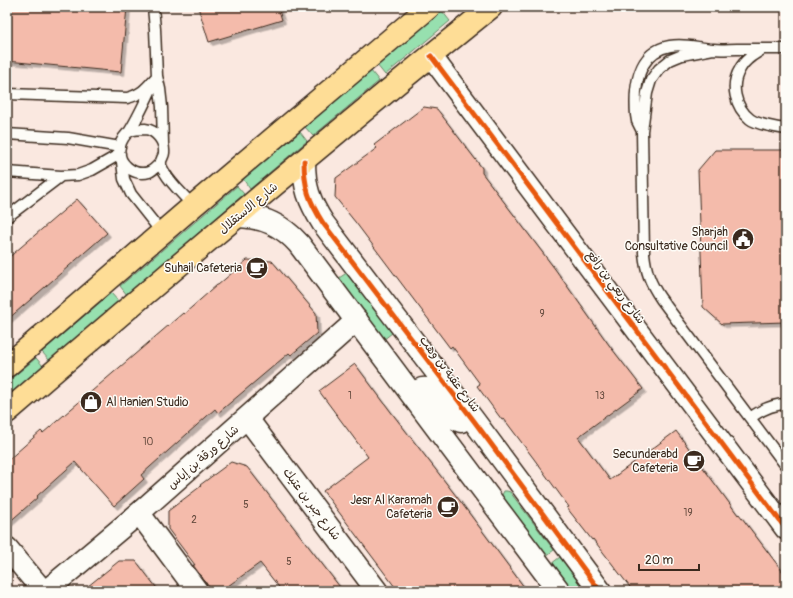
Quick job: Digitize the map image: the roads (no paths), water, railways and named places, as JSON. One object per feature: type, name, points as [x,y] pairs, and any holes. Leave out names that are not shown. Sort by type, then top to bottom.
[{"type":"main road","points":[[7,366],[429,7]]},
{"type":"main road","name":"شارع الاستقلال","points":[[7,412],[238,216],[431,56],[483,14],[506,7]]},
{"type":"street","name":"شارع ربعي بن رافع","points":[[431,56],[786,529]]},
{"type":"street","name":"شارع عقبة بن وهب","points":[[304,161],[306,188],[310,200],[323,223],[474,421],[600,591]]},
{"type":"street","points":[[238,216],[261,219],[272,223],[282,228],[299,244],[559,591]]},
{"type":"street","name":"شارع ورقة بن إياس","points":[[46,591],[139,513],[357,320]]},
{"type":"street","points":[[415,398],[418,391],[422,389],[430,390],[454,418],[460,421],[474,421]]},
{"type":"street","name":"شارع جبر بن عتيك","points":[[247,418],[377,591]]},
{"type":"street","points":[[139,513],[197,591]]},
{"type":"street","points":[[7,548],[43,591]]},
{"type":"lane","points":[[7,134],[68,138],[121,154],[127,167],[134,171],[141,173],[149,172],[156,168],[161,162],[164,154],[162,107],[157,76],[153,7]]},
{"type":"lane","points":[[642,131],[637,121],[635,110],[637,78],[641,67],[649,57],[658,50],[669,46],[681,45],[712,49],[786,48]]},
{"type":"lane","points":[[712,49],[682,55],[670,60],[659,69],[651,80],[647,93],[642,131],[645,265],[648,277],[661,299],[786,466]]},
{"type":"lane","points":[[763,49],[750,57],[740,68],[735,82],[735,96],[741,109],[751,120],[766,125],[786,128]]},
{"type":"lane","points":[[7,94],[127,98],[141,93],[157,76]]},
{"type":"lane","points":[[157,76],[146,102],[129,132],[123,138],[121,154],[122,170],[130,194],[162,233]]},
{"type":"lane","points":[[129,132],[138,128],[150,130],[159,136],[163,145]]},
{"type":"lane","points":[[7,172],[61,176],[78,175],[92,170],[121,154]]},
{"type":"lane","points":[[161,162],[164,172],[170,180],[194,206]]},
{"type":"lane","points":[[7,217],[61,176]]},
{"type":"lane","points":[[750,418],[760,411],[770,407],[786,404]]},
{"type":"place","name":"Sharjah Consultative Council","points":[[743,239]]},
{"type":"place","name":"Suhail Cafeteria","points":[[257,268]]},
{"type":"place","name":"Al Hanien Studio","points":[[91,402]]},
{"type":"place","name":"Secunderabd Cafeteria","points":[[694,461]]},
{"type":"place","name":"Jesr Al Karamah Cafeteria","points":[[448,507]]}]
